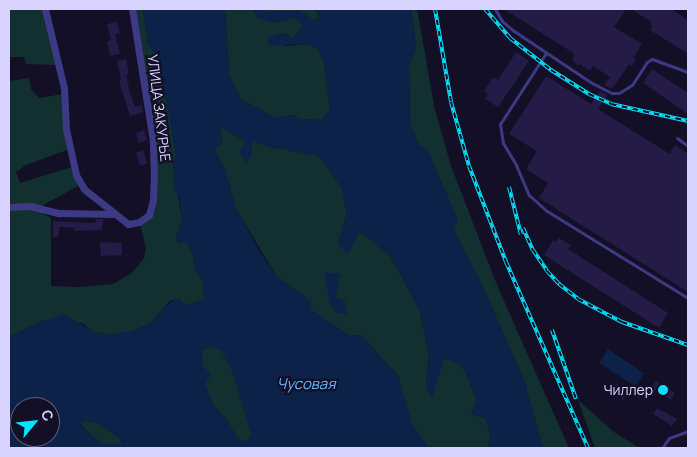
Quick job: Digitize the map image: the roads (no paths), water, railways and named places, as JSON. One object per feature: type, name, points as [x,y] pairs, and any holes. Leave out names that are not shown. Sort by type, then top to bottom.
[{"type":"street","name":"УЛИЦА ЗАКУРЬЕ","points":[[45,9],[64,88],[66,129],[76,175],[84,189],[128,224],[139,222],[149,214],[153,200],[153,141],[132,9]]},
{"type":"street","points":[[9,206],[30,206],[59,213],[115,214]]},
{"type":"lane","points":[[495,9],[507,26],[592,83],[615,94],[632,85],[647,62],[652,59],[688,72]]},
{"type":"lane","points":[[546,53],[500,124],[502,142],[516,165],[529,195],[547,211],[688,298]]},
{"type":"lane","points":[[677,138],[688,146]]},
{"type":"lane","points":[[662,448],[669,438],[688,431]]},
{"type":"water","name":"Чусовая","points":[[143,9],[225,9],[229,75],[241,99],[275,118],[293,115],[300,119],[321,120],[330,110],[324,62],[316,47],[304,44],[269,46],[267,38],[284,33],[293,39],[303,25],[295,18],[275,23],[256,17],[252,9],[262,9],[265,12],[299,11],[313,20],[320,18],[315,9],[411,9],[416,46],[409,66],[410,123],[419,145],[427,149],[458,221],[453,229],[481,283],[524,380],[543,448],[488,448],[491,436],[486,419],[471,413],[477,401],[465,371],[460,364],[444,357],[432,398],[426,386],[429,353],[419,309],[391,257],[360,231],[348,254],[337,244],[347,214],[342,188],[318,156],[270,147],[253,141],[251,155],[246,163],[240,153],[245,141],[220,126],[222,145],[214,149],[225,170],[236,209],[260,252],[277,277],[311,301],[311,310],[350,336],[361,335],[398,376],[412,425],[429,448],[9,448],[9,337],[43,321],[64,314],[93,332],[111,335],[132,331],[151,323],[161,313],[162,309],[175,299],[180,300],[184,306],[205,299],[202,280],[195,269],[194,259],[189,246],[186,242],[178,243],[176,236],[182,220],[179,196],[174,190],[173,163],[176,155],[159,57],[148,45]],"holes":[[[210,346],[221,350],[233,372],[252,436],[246,442],[238,439],[226,419],[213,405],[205,385],[211,374],[203,367],[201,350]],[[86,421],[97,422],[118,437],[124,444],[104,444],[79,424]]]},
{"type":"water","points":[[324,272],[340,274],[336,297],[345,301],[347,314],[336,312],[330,304]]},
{"type":"water","points":[[608,349],[644,373],[636,387],[599,363]]},
{"type":"railway","points":[[435,9],[451,102],[469,166],[506,262],[588,448]]},
{"type":"railway","points":[[485,9],[510,38],[551,70],[589,94],[611,104],[688,121]]},
{"type":"railway","points":[[509,187],[521,235]]},
{"type":"railway","points":[[523,228],[533,250],[547,271],[559,284],[578,299],[622,322],[688,345]]},
{"type":"railway","points":[[552,330],[576,399]]},
{"type":"place","name":"Чиллер","points":[[663,390]]}]
